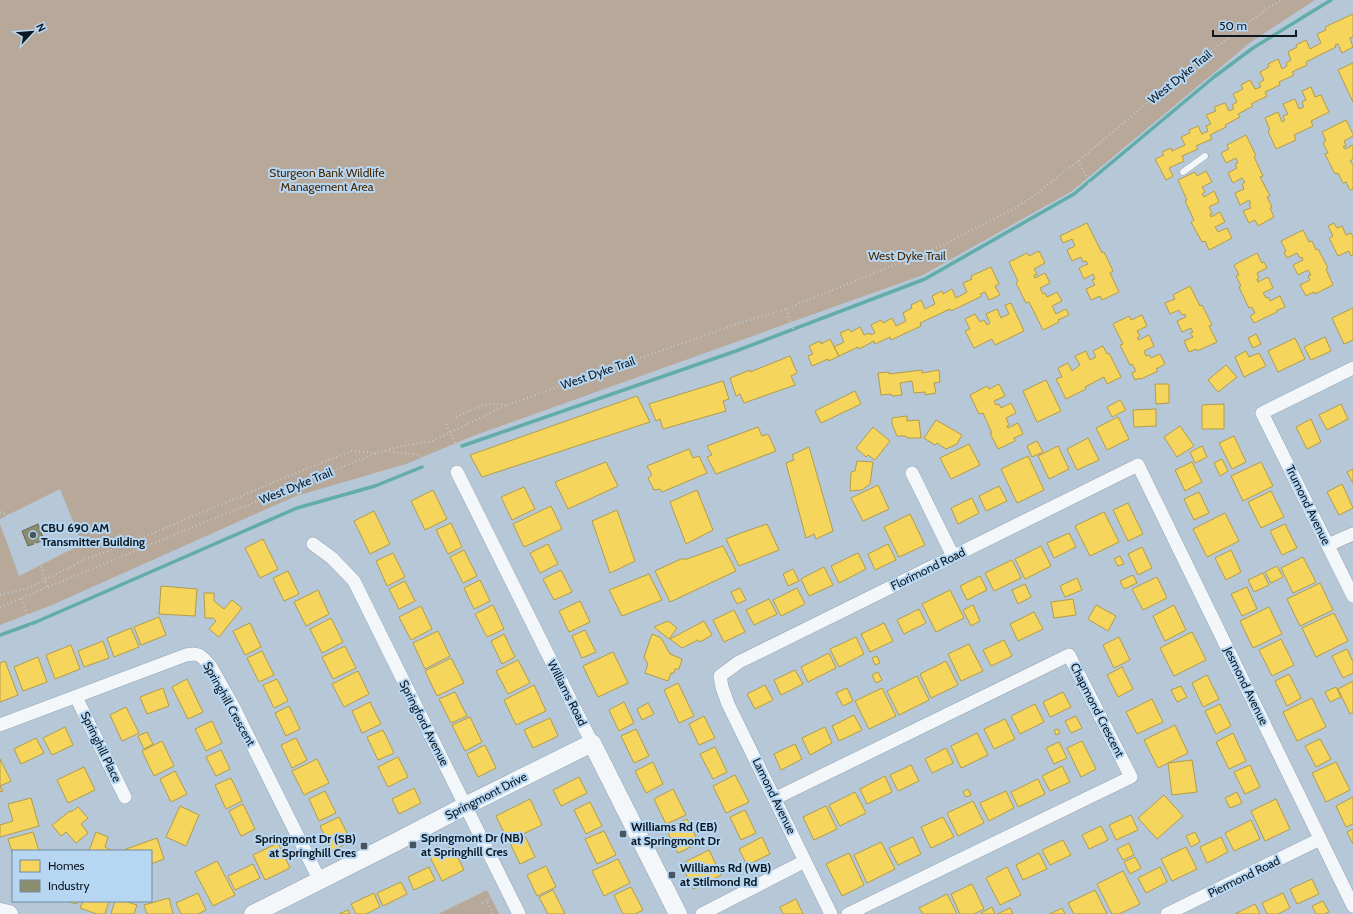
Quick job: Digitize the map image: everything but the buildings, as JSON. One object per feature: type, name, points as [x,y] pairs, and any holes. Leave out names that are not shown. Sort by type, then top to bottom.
[{"type":"street","name":"Trumond Avenue","points":[[1353,368],[1262,413],[1353,596]]},
{"type":"street","name":"Florimond Road","points":[[720,676],[739,662],[1138,466]]},
{"type":"street","name":"Jesmond Avenue","points":[[1138,466],[1353,906]]},
{"type":"street","name":"Williams Road","points":[[457,472],[531,623],[678,914]]},
{"type":"street","points":[[912,473],[953,556]]},
{"type":"street","points":[[1326,542],[1353,534]]},
{"type":"street","name":"Springford Avenue","points":[[313,544],[332,558],[354,581],[519,914]]},
{"type":"street","name":"Springhill Crescent","points":[[0,725],[186,654],[200,655],[211,668],[234,708],[320,881]]},
{"type":"street","name":"Chapmond Crescent","points":[[776,798],[1069,655],[1131,777],[848,914]]},
{"type":"street","name":"Lamond Avenue","points":[[720,676],[728,704],[776,798],[831,914]]},
{"type":"street","name":"Springhill Place","points":[[76,696],[125,797]]},
{"type":"street","name":"Springmont Drive","points":[[253,914],[592,743]]},
{"type":"street","name":"Piermond Road","points":[[1167,914],[1320,839]]},
{"type":"street","points":[[702,914],[805,861]]},
{"type":"street","points":[[0,912],[9,914]]},
{"type":"lane","points":[[1183,172],[1205,156]]},
{"type":"path","name":"West Dyke Trail","points":[[0,607],[377,453],[402,446],[432,441],[507,405],[740,323],[786,309],[941,246],[1015,208],[1035,195],[1189,68],[1265,10],[1282,0]]},
{"type":"path","points":[[1078,161],[1132,268],[1151,293]]},
{"type":"path","points":[[786,309],[814,385]]},
{"type":"path","points":[[859,364],[912,473]]},
{"type":"path","points":[[456,418],[486,404],[493,403],[507,405]]},
{"type":"path","points":[[313,544],[329,518],[427,476],[462,456],[446,424]]},
{"type":"path","points":[[0,595],[29,588],[45,579],[71,568],[86,559],[122,546],[352,451],[377,453]]},
{"type":"path","points":[[384,451],[419,455],[443,466]]},
{"type":"path","points":[[0,512],[29,522],[30,527]]},
{"type":"path","points":[[1203,598],[1326,542]]},
{"type":"path","points":[[35,543],[47,587]]},
{"type":"path","points":[[531,623],[617,581]]},
{"type":"path","points":[[21,599],[61,702]]},
{"type":"path","points":[[1100,715],[1230,655]]},
{"type":"path","points":[[482,903],[487,901],[501,878]]},
{"type":"path","points":[[487,901],[493,914]]},
{"type":"green space","name":"Sturgeon Bank Wildlife Management Area","points":[[0,0],[1315,0],[1251,42],[1072,191],[923,275],[473,436],[406,464],[296,496],[52,605],[0,625],[0,524],[19,576],[82,544],[60,489],[0,519]]},
{"type":"green space","points":[[487,890],[499,914],[438,914]]},
{"type":"waterway","points":[[462,446],[736,351],[925,279],[1074,194],[1214,77],[1253,48],[1331,0]]},
{"type":"waterway","points":[[0,635],[36,622],[297,508],[375,486],[422,467]]},
{"type":"place","name":"CBU 690 AM Transmitter Building","points":[[33,535]]},
{"type":"place","name":"Williams Rd (EB) at Springmont Dr","points":[[623,834]]},
{"type":"place","name":"Springmont Dr (NB) at Springhill Cres","points":[[413,845]]},
{"type":"place","name":"Springmont Dr (SB) at Springhill Cres","points":[[364,846]]},
{"type":"place","name":"Williams Rd (WB) at Stilmond Rd","points":[[672,875]]}]
